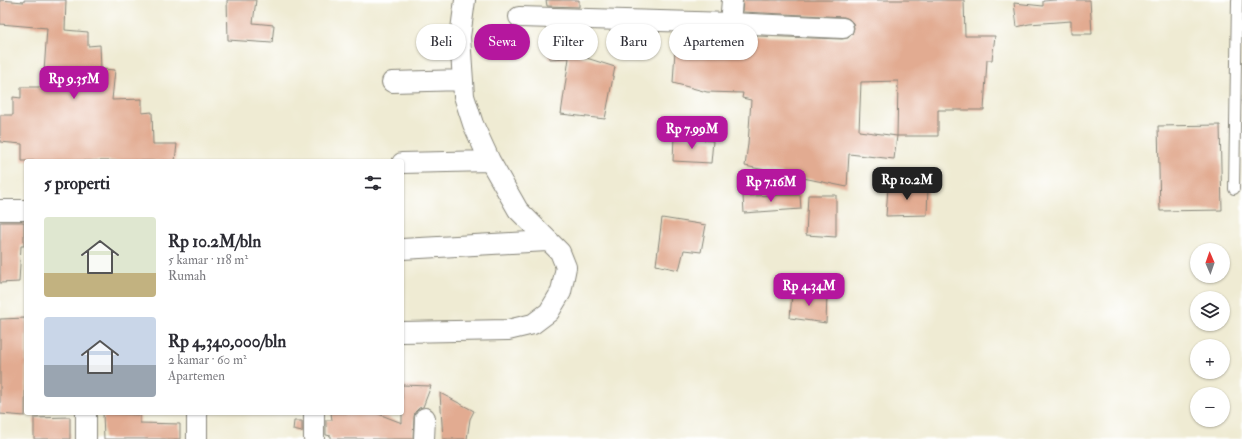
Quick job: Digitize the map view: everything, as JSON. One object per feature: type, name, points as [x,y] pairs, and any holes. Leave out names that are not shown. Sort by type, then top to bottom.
[{"type":"street","points":[[730,23],[732,0]]},
{"type":"street","points":[[404,332],[508,330],[533,324],[549,312],[561,292],[566,267],[560,252],[518,210],[490,161],[473,124],[464,96],[460,37],[462,1]]},
{"type":"street","points":[[519,17],[843,28]]},
{"type":"street","points":[[392,82],[463,80]]},
{"type":"street","points":[[404,163],[490,161]]},
{"type":"street","points":[[0,210],[24,210]]},
{"type":"street","points":[[404,249],[547,240]]},
{"type":"street","points":[[86,415],[86,439]]},
{"type":"street","points":[[197,415],[197,439]]},
{"type":"street","points":[[314,415],[314,439]]},
{"type":"street","points":[[424,439],[425,418]]},
{"type":"lane","points":[[1234,189],[1237,0]]},
{"type":"building","points":[[0,0],[24,2],[24,0],[66,0],[65,30],[88,32],[88,46],[100,45],[101,69],[115,70],[112,100],[142,99],[142,113],[152,112],[153,144],[177,144],[175,159],[24,159],[24,161],[22,161],[22,144],[0,142],[0,115],[13,115],[13,97],[21,98],[21,87],[43,87],[47,28],[0,24]]},
{"type":"building","points":[[227,0],[256,0],[253,23],[274,25],[272,43],[228,40]]},
{"type":"building","points":[[546,0],[579,0],[579,7],[547,6]]},
{"type":"building","points":[[743,0],[964,0],[965,36],[995,36],[992,60],[987,60],[984,110],[938,110],[938,136],[897,136],[894,159],[849,154],[847,187],[745,166],[751,100],[742,98],[743,93],[707,92],[673,83],[674,60],[758,60],[758,36],[848,38],[852,34],[854,28],[853,23],[844,17],[742,12]],"holes":[[[898,81],[897,136],[859,131],[861,82]]]},
{"type":"building","points":[[1090,0],[1092,34],[1071,34],[1071,21],[1029,24],[1017,27],[1014,3],[1043,6],[1043,1]]},
{"type":"building","points":[[569,60],[593,60],[615,67],[605,119],[561,114]]},
{"type":"building","points":[[1220,125],[1222,210],[1160,211],[1158,126]]},
{"type":"building","points":[[674,136],[713,141],[711,163],[673,161]]},
{"type":"building","points":[[888,187],[928,187],[927,215],[886,216]]},
{"type":"building","points":[[800,195],[801,209],[744,213],[743,196]]},
{"type":"building","points":[[808,195],[836,195],[836,237],[806,235]]},
{"type":"building","points":[[662,218],[706,225],[701,252],[684,250],[679,270],[656,265]]},
{"type":"building","points":[[0,222],[24,222],[24,246],[21,246],[19,282],[0,283]]},
{"type":"building","points":[[792,293],[827,295],[826,323],[790,318]]},
{"type":"building","points":[[24,318],[25,416],[0,414],[0,319]]},
{"type":"building","points":[[404,385],[431,386],[423,407],[419,408],[415,412],[413,439],[331,439],[331,436],[326,435],[326,420],[332,420],[331,415],[381,415],[402,423],[402,415],[404,415]]},
{"type":"building","points":[[440,393],[474,411],[470,419],[467,439],[443,439]]},
{"type":"building","points":[[103,415],[140,415],[140,423],[180,424],[180,439],[104,439]]},
{"type":"building","points":[[70,417],[70,439],[34,439],[34,418]]},
{"type":"building","points":[[294,421],[302,421],[302,432],[293,430]]}]
